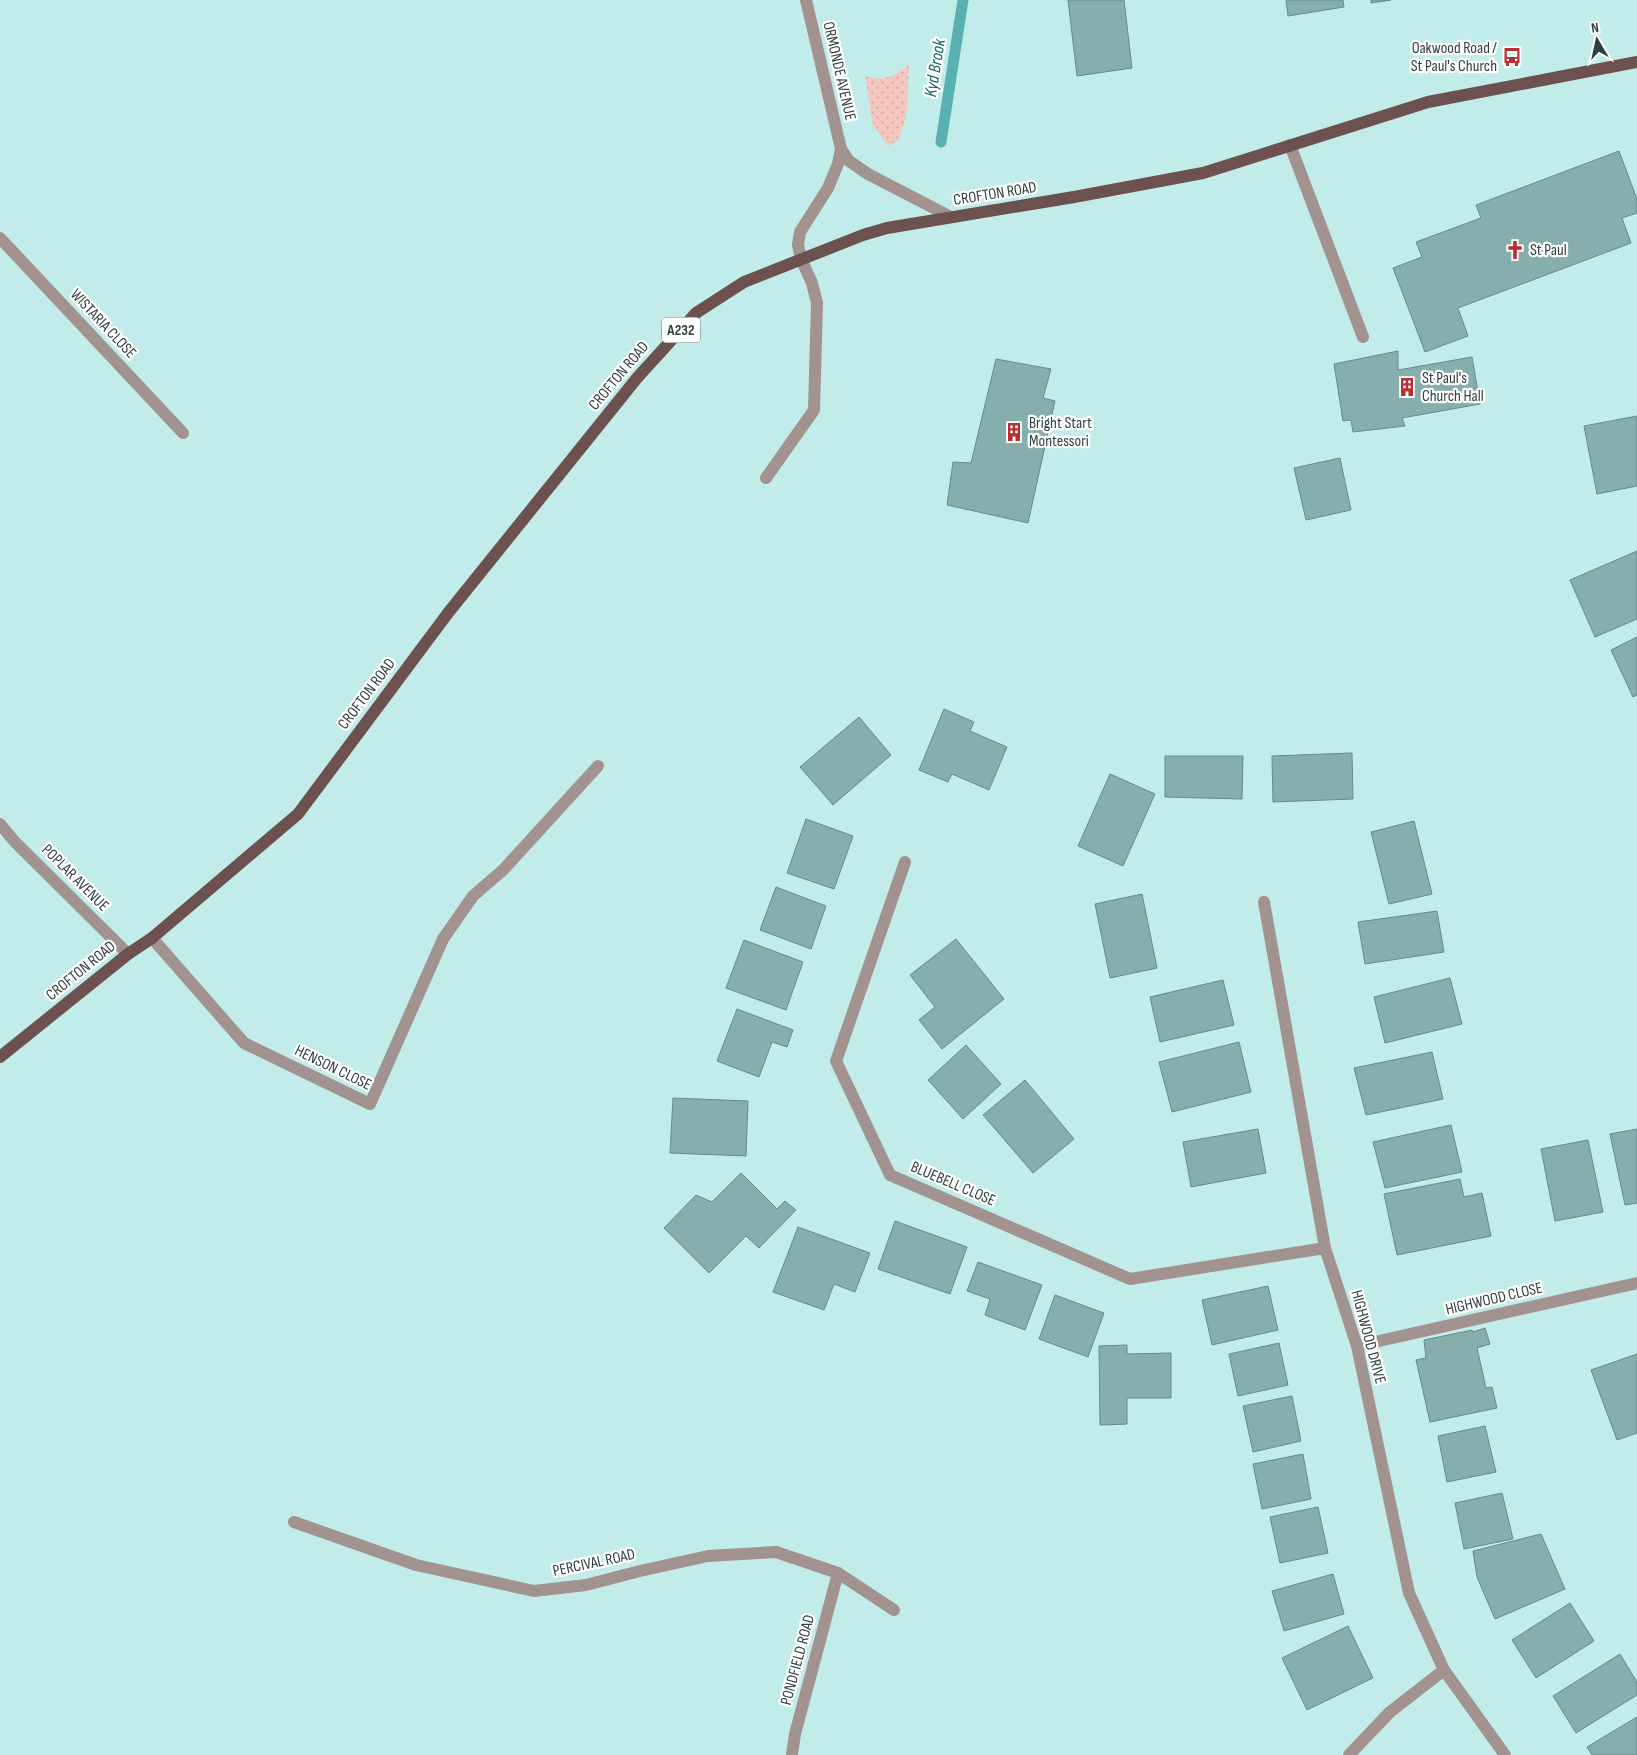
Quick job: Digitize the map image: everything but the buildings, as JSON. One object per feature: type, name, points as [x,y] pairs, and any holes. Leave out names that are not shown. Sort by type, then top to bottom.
[{"type":"main road","name":"CROFTON ROAD","points":[[0,1057],[128,954],[152,938],[298,814],[448,614],[637,378],[696,313],[744,282],[863,235],[887,228],[1204,173],[1428,102],[1637,62]]},
{"type":"street","name":"ORMONDE AVENUE","points":[[806,0],[841,149],[849,161],[868,174],[951,217]]},
{"type":"street","points":[[1290,145],[1363,337]]},
{"type":"street","name":"ORMONDE AVENUE","points":[[801,259],[798,245],[800,232],[828,188],[838,164],[841,149]]},
{"type":"street","name":"WISTARIA CLOSE","points":[[0,238],[183,433]]},
{"type":"street","points":[[766,478],[814,410],[817,303],[812,283],[801,259]]},
{"type":"street","name":"HENSON CLOSE","points":[[152,938],[244,1043],[370,1104],[443,939],[473,896],[503,870],[598,766]]},
{"type":"street","name":"POPLAR AVENUE","points":[[0,824],[15,842],[128,954]]},
{"type":"street","name":"BLUEBELL CLOSE","points":[[905,862],[836,1060],[890,1175],[1130,1279],[1325,1248]]},
{"type":"street","name":"HIGHWOOD DRIVE","points":[[1264,902],[1325,1248],[1357,1346],[1409,1593],[1444,1670],[1505,1755]]},
{"type":"street","name":"HIGHWOOD CLOSE","points":[[1357,1346],[1637,1283]]},
{"type":"street","name":"PERCIVAL ROAD","points":[[294,1522],[416,1565],[534,1591],[586,1585],[708,1556],[776,1552],[838,1573],[894,1610]]},
{"type":"street","name":"PONDFIELD ROAD","points":[[792,1755],[795,1734],[838,1573]]},
{"type":"street","points":[[1348,1755],[1390,1712],[1444,1670]]},
{"type":"shaded area","points":[[909,65],[906,118],[898,140],[888,146],[873,125],[865,76],[872,78],[888,77]]},
{"type":"waterway","name":"Kyd Brook","points":[[941,142],[963,0]]},
{"type":"place","name":"Oakwood Road / St Paul's Church","points":[[1512,57]]},
{"type":"place","name":"St Paul","points":[[1515,250]]},
{"type":"place","name":"St Paul's Church Hall","points":[[1407,387]]},
{"type":"place","name":"Bright Start Montessori","points":[[1014,432]]}]
